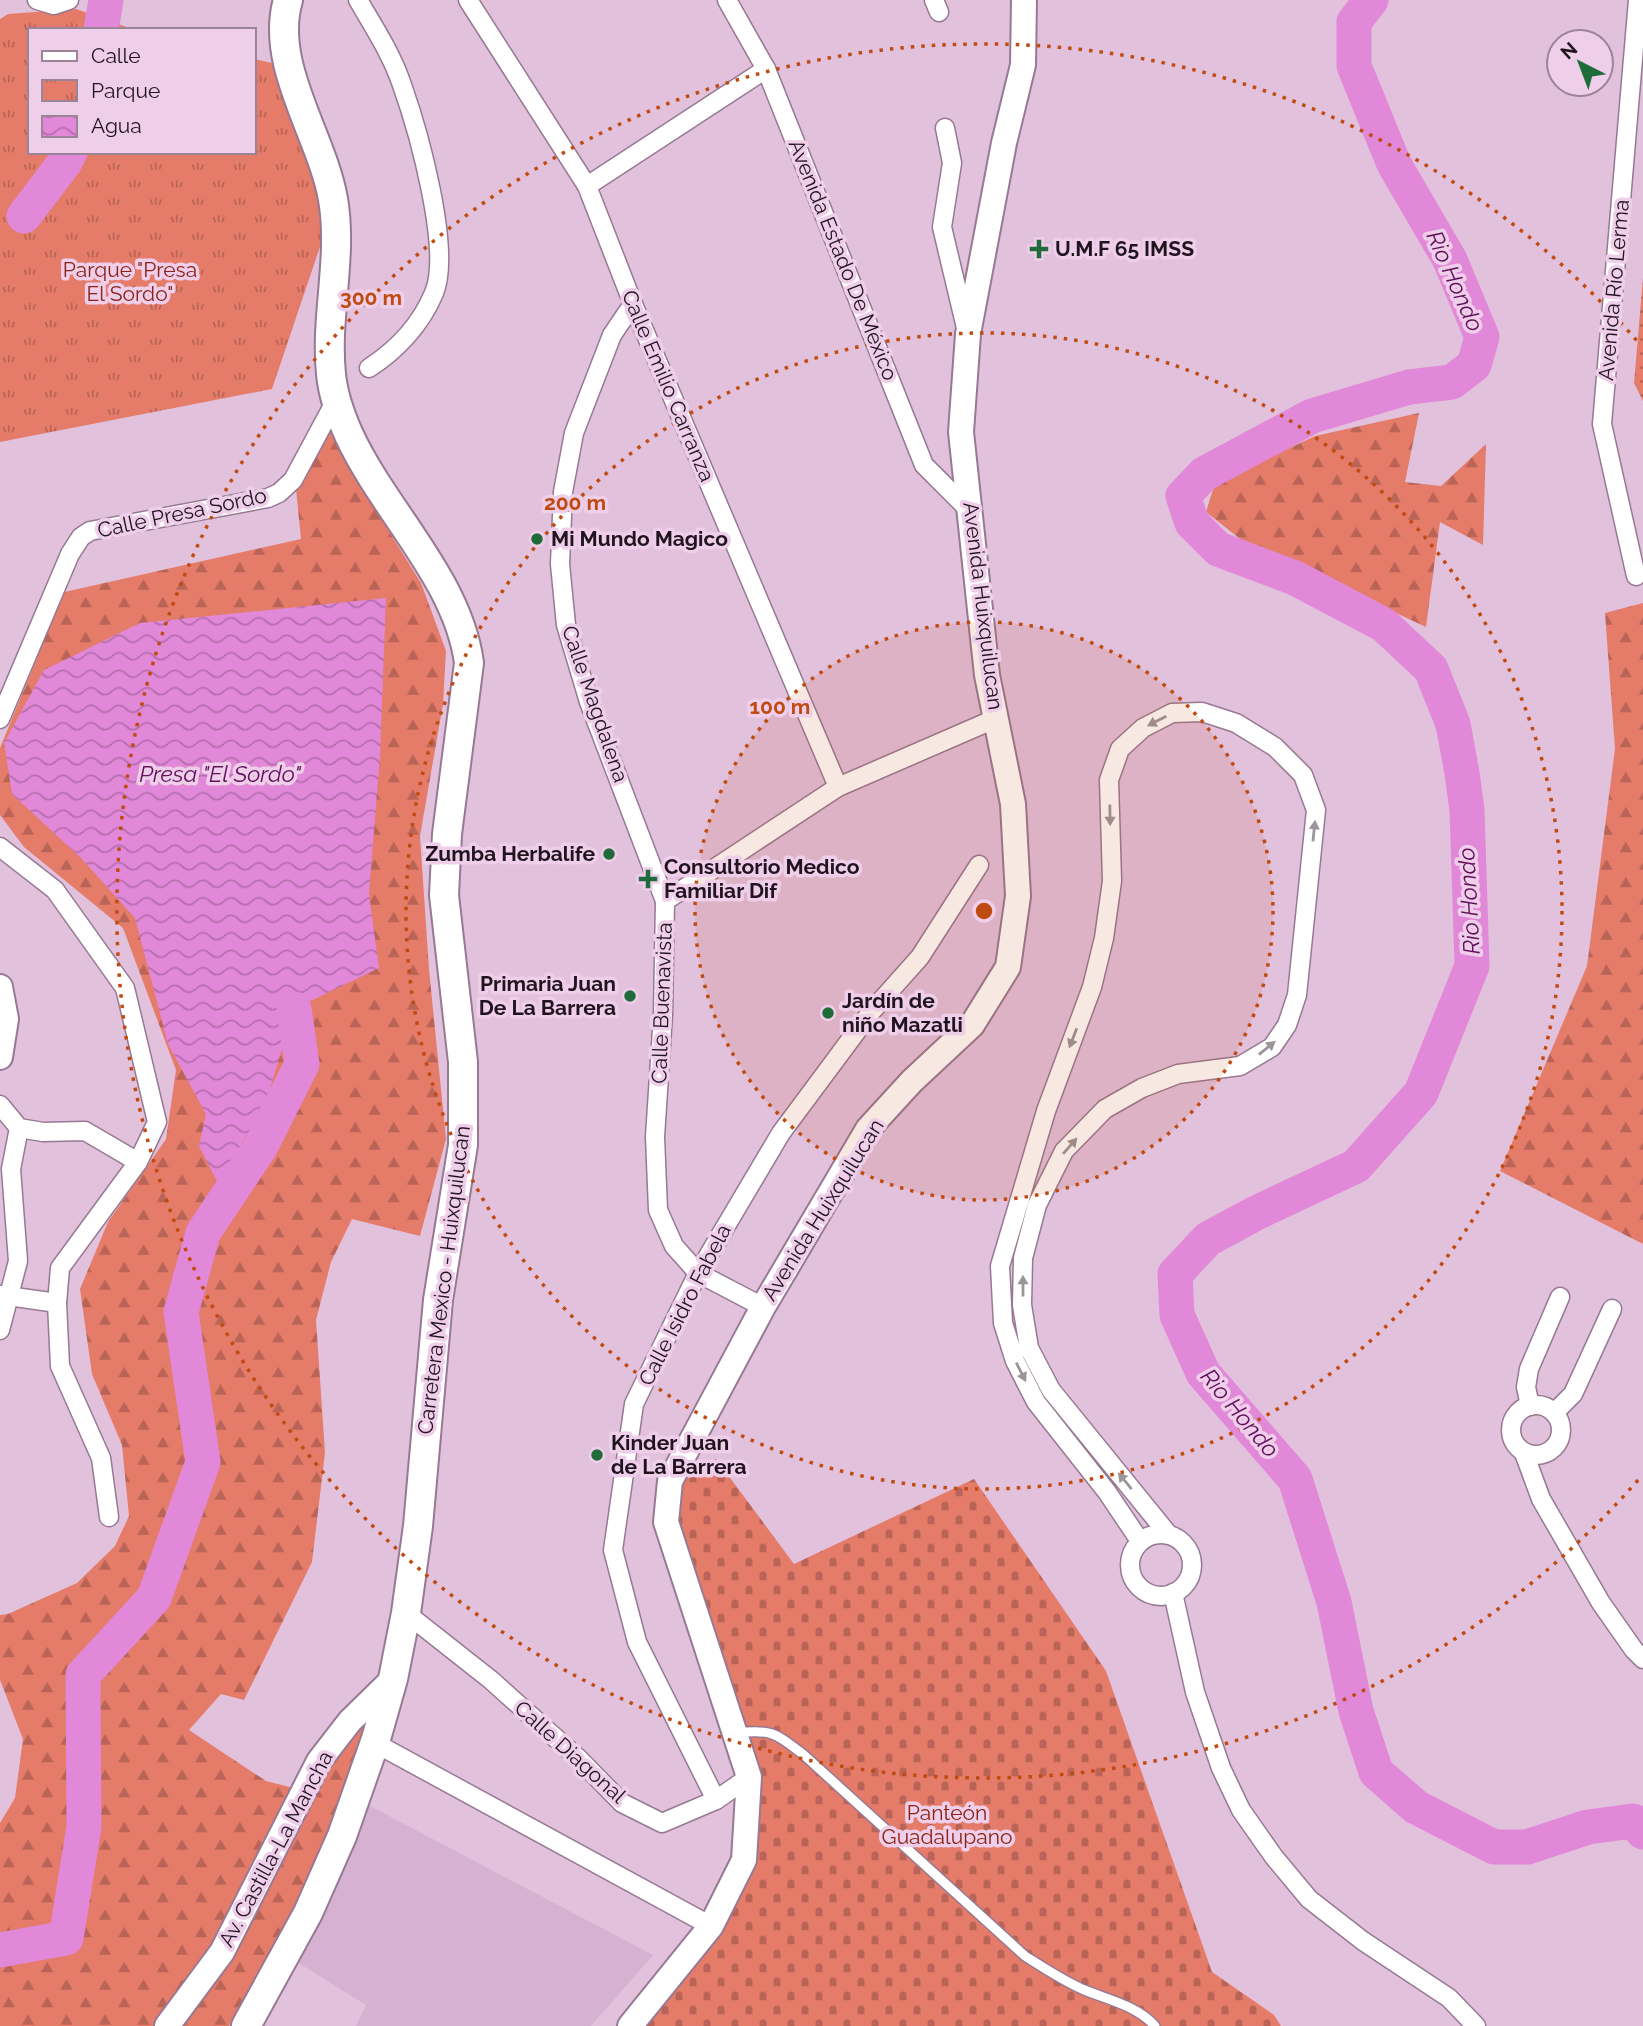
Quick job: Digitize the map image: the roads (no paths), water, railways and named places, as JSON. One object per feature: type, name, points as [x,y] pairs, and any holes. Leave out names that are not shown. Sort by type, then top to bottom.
[{"type":"main road","name":"Carretera Mexico - Huixquilucan","points":[[246,2026],[308,1913],[342,1836],[375,1743],[393,1679],[406,1613],[418,1526],[438,1300],[463,1145],[463,1062],[444,895],[447,834],[469,663],[463,632],[448,597],[369,472],[349,435],[336,400],[329,342],[335,274],[333,202],[328,175],[288,64],[284,24],[288,0]]},
{"type":"street","points":[[358,0],[402,84],[436,214],[440,259],[435,291],[417,324],[390,354],[369,368]]},
{"type":"street","name":"Calle Emilio Carranza","points":[[468,0],[587,186],[633,304],[838,787]]},
{"type":"street","name":"Avenida Estado De México","points":[[727,0],[766,69],[924,465],[970,511]]},
{"type":"street","name":"Avenida Huixquilucan","points":[[630,2026],[711,1926],[744,1860],[749,1777],[666,1522],[670,1481],[763,1307],[868,1129],[912,1081],[972,1025],[1008,967],[1018,896],[1013,804],[987,675],[961,432],[968,334],[1003,143],[1023,65],[1024,0]]},
{"type":"street","name":"Avenida Río Lerma","points":[[1636,576],[1602,424],[1638,0]]},
{"type":"street","points":[[587,186],[766,69]]},
{"type":"street","points":[[945,128],[952,163],[942,227],[968,334]]},
{"type":"street","name":"Calle Magdalena","points":[[633,304],[612,335],[574,433],[563,492],[560,564],[566,625],[589,702],[665,901]]},
{"type":"street","name":"Calle Presa Sordo","points":[[2,708],[70,554],[81,537],[90,531],[268,498],[279,493],[293,480],[336,400]]},
{"type":"street","points":[[1140,1541],[1107,1492],[1036,1402],[1020,1371],[1003,1323],[1000,1266],[1046,1111],[1092,987],[1104,938],[1112,881],[1110,780],[1120,749],[1143,728],[1171,713],[1202,712],[1236,723],[1275,747],[1303,775],[1316,810],[1297,995],[1287,1025],[1272,1047],[1240,1066],[1178,1074],[1142,1088],[1105,1109],[1064,1151],[1037,1205],[1023,1258],[1022,1305],[1029,1348],[1034,1359],[1051,1390],[1168,1534]]},
{"type":"street","name":"Calle Buenavista","points":[[763,1307],[698,1273],[674,1246],[658,1210],[655,1137],[663,1014],[665,901],[838,787],[997,718]]},
{"type":"street","points":[[0,847],[55,890],[125,988],[157,1122],[138,1162],[60,1268],[57,1303],[60,1366],[102,1458],[109,1517]]},
{"type":"street","name":"Calle Isidro Fabela","points":[[716,1800],[637,1642],[613,1550],[634,1404],[698,1273],[781,1133],[872,1012],[920,957],[979,865]]},
{"type":"street","points":[[0,987],[6,1019],[0,1057]]},
{"type":"street","points":[[0,1105],[19,1129],[43,1132],[85,1131],[138,1162]]},
{"type":"street","points":[[0,1330],[4,1295],[18,1261],[11,1169],[19,1129]]},
{"type":"street","points":[[4,1295],[57,1303]]},
{"type":"street","points":[[1530,1406],[1527,1387],[1529,1369],[1560,1297]]},
{"type":"street","points":[[1554,1413],[1573,1394],[1612,1309]]},
{"type":"street","points":[[1524,1453],[1541,1455],[1556,1445],[1561,1429],[1554,1413],[1539,1405],[1522,1409],[1512,1423],[1513,1440],[1524,1453],[1541,1499],[1601,1603],[1643,1659]]},
{"type":"street","points":[[1158,1533],[1168,1534],[1185,1544],[1192,1561],[1188,1581],[1174,1594],[1154,1595],[1137,1586],[1129,1568],[1130,1558],[1140,1541],[1158,1533]]},
{"type":"street","points":[[1174,1594],[1195,1692],[1221,1768],[1241,1810],[1274,1857],[1309,1899],[1363,1941],[1449,1998],[1476,2026]]},
{"type":"street","name":"Calle Diagonal","points":[[406,1613],[491,1680],[579,1759],[622,1803],[662,1823],[716,1800],[749,1777]]},
{"type":"street","name":"Av. Castilla-La Mancha","points":[[167,2026],[222,1952],[319,1761],[350,1721],[393,1679]]},
{"type":"street","points":[[375,1743],[711,1926]]},
{"type":"lane","points":[[735,1733],[767,1731],[778,1735],[804,1755],[1025,1955],[1072,1984],[1142,2013],[1155,2026]]},
{"type":"water","name":"Presa \"El Sordo\"","points":[[386,598],[380,756],[369,894],[379,968],[294,1009],[264,1109],[219,1185],[199,1146],[206,1114],[168,1044],[135,918],[81,858],[12,794],[4,743],[44,670],[140,623]]},
{"type":"waterway","points":[[101,28],[106,0]]},
{"type":"waterway","name":"Rio Hondo","points":[[1371,0],[1354,22],[1354,66],[1394,164],[1450,260],[1482,337],[1474,365],[1452,382],[1409,387],[1312,416],[1204,474],[1183,496],[1192,523],[1218,549],[1295,578],[1384,625],[1431,669],[1453,724],[1462,773],[1467,810],[1472,966],[1421,1093],[1356,1166],[1208,1239],[1175,1274],[1177,1315],[1203,1373],[1295,1479],[1334,1602],[1356,1711],[1376,1772],[1416,1807],[1494,1847],[1527,1847],[1588,1827],[1633,1821],[1643,1832]]},
{"type":"waterway","points":[[24,216],[69,154]]},
{"type":"waterway","points":[[0,1950],[66,1938],[84,1827],[83,1675],[154,1598],[203,1462],[181,1312],[203,1233],[261,1146],[302,1064],[294,1009]]},
{"type":"place","name":"U.M.F 65 IMSS","points":[[1039,249]]},
{"type":"place","name":"Mi Mundo Magico","points":[[537,539]]},
{"type":"place","name":"Zumba Herbalife","points":[[609,854]]},
{"type":"place","name":"Consultorio Medico Familiar Dif","points":[[648,879]]},
{"type":"place","name":"Primaria Juan De La Barrera","points":[[630,996]]},
{"type":"place","name":"Jardín de niño Mazatli","points":[[828,1013]]},
{"type":"place","name":"Kinder Juan de La Barrera","points":[[597,1455]]},
{"type":"park label","name":"Parque \"Presa El Sordo\"","points":[[130,282]]},
{"type":"park label","name":"Panteón Guadalupano","points":[[947,1825]]}]
